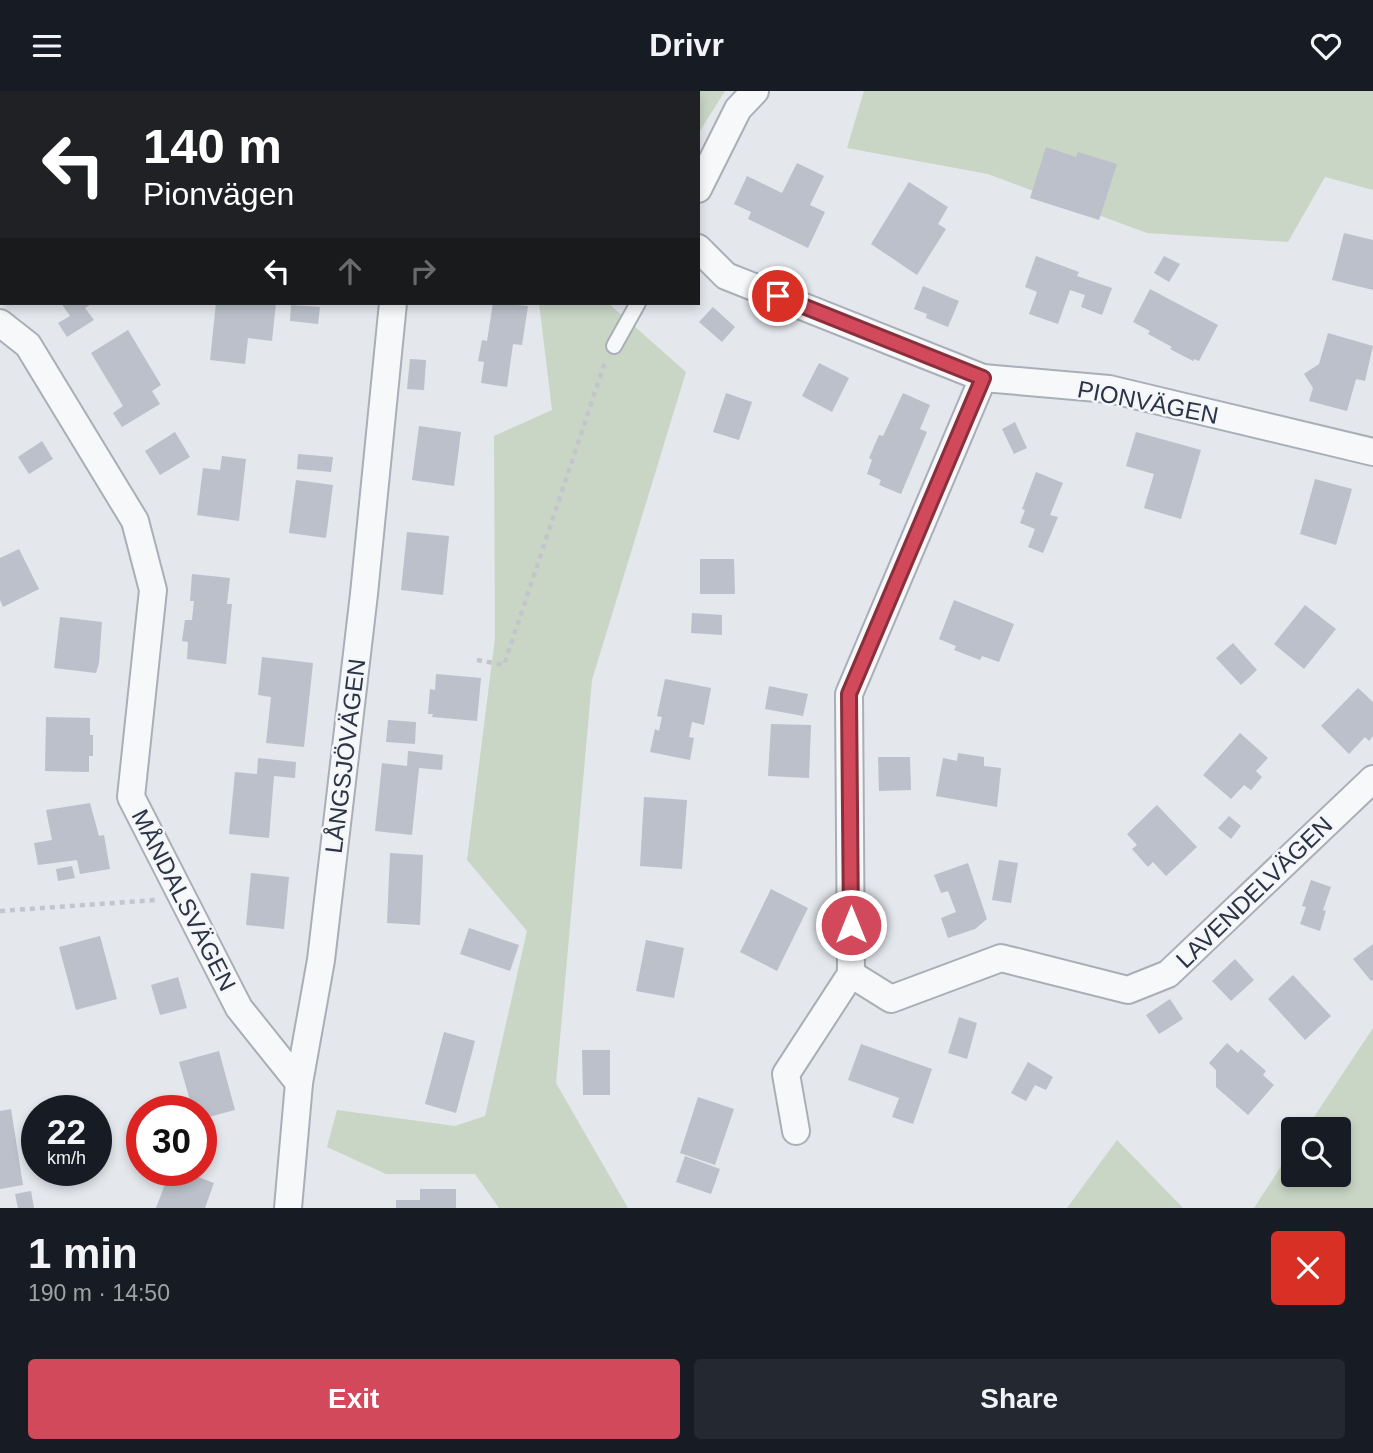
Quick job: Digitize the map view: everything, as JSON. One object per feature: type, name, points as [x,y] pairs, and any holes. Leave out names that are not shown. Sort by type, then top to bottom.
[{"type":"street","points":[[700,185],[738,109],[755,91]]},
{"type":"street","name":"PIONVÄGEN","points":[[700,250],[726,276],[983,378],[1109,389],[1373,452]]},
{"type":"street","name":"LÅNGSJÖVÄGEN","points":[[288,1208],[299,1083],[321,960],[364,594],[393,305]]},
{"type":"street","name":"MÅNDALSVÄGEN","points":[[0,323],[28,345],[135,521],[153,590],[131,797],[239,1008],[299,1083]]},
{"type":"street","points":[[796,1131],[786,1074],[851,974],[849,694],[983,378]]},
{"type":"street","name":"LAVENDELVÄGEN","points":[[851,974],[891,999],[1001,958],[1128,990],[1168,974],[1373,779]]},
{"type":"lane","points":[[614,346],[637,305]]},
{"type":"path","points":[[477,660],[504,665],[606,357],[614,346]]},
{"type":"path","points":[[0,911],[183,898]]},
{"type":"green space","points":[[700,91],[725,91],[700,131]]},
{"type":"green space","points":[[864,91],[1373,91],[1373,190],[1325,177],[1288,242],[1147,233],[988,174],[847,148]]},
{"type":"green space","points":[[539,305],[610,305],[686,372],[592,680],[556,1083],[628,1208],[499,1208],[475,1174],[386,1174],[327,1147],[337,1110],[455,1126],[485,1116],[527,931],[467,860],[495,638],[494,436],[552,410]]},
{"type":"green space","points":[[1373,1028],[1373,1208],[1254,1208],[1281,1166],[1281,1187],[1351,1187],[1351,1117],[1314,1117]]},
{"type":"green space","points":[[1117,1140],[1183,1208],[1067,1208]]},
{"type":"building","points":[[1046,147],[1076,157],[1078,152],[1117,164],[1099,220],[1030,198]]},
{"type":"building","points":[[797,163],[824,176],[810,205],[825,212],[808,248],[748,219],[751,212],[734,204],[747,176],[782,193]]},
{"type":"building","points":[[909,182],[948,207],[938,224],[946,229],[917,275],[871,244]]},
{"type":"building","points":[[1344,233],[1373,240],[1373,290],[1332,280]]},
{"type":"building","points":[[1036,256],[1079,272],[1077,276],[1112,288],[1102,315],[1081,307],[1085,295],[1070,290],[1058,324],[1029,314],[1037,292],[1025,287]]},
{"type":"building","points":[[1164,256],[1180,264],[1169,282],[1154,273]]},
{"type":"building","points":[[923,286],[959,301],[948,327],[926,318],[927,314],[914,309]]},
{"type":"building","points":[[1150,289],[1218,325],[1199,361],[1193,361],[1170,349],[1172,347],[1133,322]]},
{"type":"building","points":[[62,305],[90,305],[85,308],[94,320],[67,337],[58,323],[70,316]]},
{"type":"building","points":[[216,305],[276,305],[272,341],[248,338],[245,364],[210,360]]},
{"type":"building","points":[[291,305],[320,307],[318,324],[290,321]]},
{"type":"building","points":[[493,305],[528,306],[522,345],[513,344],[507,387],[481,383],[484,362],[478,361],[482,340],[487,341]]},
{"type":"building","points":[[713,307],[735,327],[722,342],[699,322]]},
{"type":"building","points":[[128,330],[161,385],[152,391],[160,404],[122,427],[113,413],[123,406],[91,353]]},
{"type":"building","points":[[1328,333],[1373,346],[1365,381],[1356,379],[1347,411],[1309,401],[1313,388],[1304,374],[1319,364]]},
{"type":"building","points":[[410,359],[426,360],[424,390],[407,389]]},
{"type":"building","points":[[819,363],[849,378],[832,412],[802,396]]},
{"type":"building","points":[[726,393],[752,402],[739,440],[713,432]]},
{"type":"building","points":[[903,393],[930,405],[920,429],[927,432],[901,494],[879,485],[881,480],[867,474],[872,460],[869,458],[879,435],[883,436]]},
{"type":"building","points":[[1015,422],[1027,448],[1014,454],[1002,429]]},
{"type":"building","points":[[419,426],[461,432],[454,486],[412,480]]},
{"type":"building","points":[[175,432],[190,457],[160,475],[145,451]]},
{"type":"building","points":[[1136,432],[1201,450],[1181,519],[1144,508],[1154,474],[1126,466]]},
{"type":"building","points":[[42,441],[53,459],[29,474],[18,457]]},
{"type":"building","points":[[298,454],[333,457],[331,472],[297,469]]},
{"type":"building","points":[[222,456],[246,459],[239,521],[197,515],[203,468],[220,470]]},
{"type":"building","points":[[1036,472],[1063,483],[1050,515],[1058,517],[1043,553],[1028,547],[1035,529],[1020,523],[1025,510],[1022,509]]},
{"type":"building","points":[[1315,479],[1352,489],[1336,545],[1300,534]]},
{"type":"building","points":[[296,480],[333,485],[326,538],[289,533]]},
{"type":"building","points":[[407,532],[449,536],[443,595],[401,590]]},
{"type":"building","points":[[19,549],[39,589],[3,607],[0,600],[0,558]]},
{"type":"building","points":[[700,559],[734,559],[735,594],[700,594]]},
{"type":"building","points":[[192,574],[230,578],[227,604],[232,604],[226,664],[187,659],[188,642],[182,641],[185,620],[192,620]]},
{"type":"building","points":[[954,600],[1014,624],[999,662],[982,656],[980,660],[954,650],[956,646],[939,639]]},
{"type":"building","points":[[1305,605],[1336,629],[1304,669],[1274,644]]},
{"type":"building","points":[[692,613],[722,615],[722,635],[691,633]]},
{"type":"building","points":[[60,617],[102,622],[96,673],[54,668]]},
{"type":"building","points":[[1233,643],[1257,670],[1241,685],[1216,658]]},
{"type":"building","points":[[262,657],[313,663],[304,747],[266,743],[271,697],[258,695]]},
{"type":"building","points":[[436,674],[481,678],[477,721],[432,717],[433,714],[428,714],[430,689],[435,690]]},
{"type":"building","points":[[665,679],[711,688],[704,725],[692,722],[689,737],[694,738],[690,760],[650,752],[655,729],[659,731],[662,717],[657,716]]},
{"type":"building","points":[[769,686],[808,694],[803,716],[765,709]]},
{"type":"building","points":[[1358,688],[1373,702],[1373,736],[1369,741],[1365,737],[1349,754],[1321,726]]},
{"type":"building","points":[[46,717],[90,718],[93,756],[89,756],[89,772],[45,771]]},
{"type":"building","points":[[388,720],[416,722],[415,744],[386,742]]},
{"type":"building","points":[[771,724],[811,725],[809,778],[768,776]]},
{"type":"building","points":[[1240,733],[1268,758],[1256,771],[1262,777],[1251,790],[1244,785],[1231,799],[1203,775]]},
{"type":"building","points":[[408,751],[443,755],[442,770],[419,768],[412,835],[375,831],[382,763],[407,766]]},
{"type":"building","points":[[958,753],[984,757],[984,766],[1001,768],[997,807],[936,796],[943,758],[957,761]]},
{"type":"building","points":[[878,757],[910,757],[911,790],[879,791]]},
{"type":"building","points":[[258,758],[296,762],[295,778],[274,776],[269,838],[229,834],[235,772],[257,774]]},
{"type":"building","points":[[644,797],[687,800],[682,869],[640,866]]},
{"type":"building","points":[[90,803],[99,836],[104,835],[110,869],[80,874],[77,860],[38,865],[34,843],[52,840],[46,810]]},
{"type":"building","points":[[1157,805],[1197,847],[1166,876],[1153,862],[1148,867],[1132,849],[1137,845],[1127,834]]},
{"type":"building","points":[[1229,816],[1241,826],[1231,839],[1218,828]]},
{"type":"building","points":[[390,853],[423,855],[420,925],[387,923]]},
{"type":"building","points":[[999,860],[1018,863],[1011,903],[992,900]]},
{"type":"building","points":[[968,863],[987,919],[975,929],[948,938],[941,918],[956,912],[948,891],[941,893],[934,875]]},
{"type":"building","points":[[72,866],[75,878],[58,881],[56,869]]},
{"type":"building","points":[[251,873],[289,877],[284,929],[246,925]]},
{"type":"building","points":[[1311,880],[1331,887],[1323,910],[1326,911],[1320,931],[1300,924],[1306,907],[1302,906]]},
{"type":"building","points":[[771,889],[808,908],[777,971],[740,952]]},
{"type":"building","points":[[469,928],[519,945],[510,971],[460,954]]},
{"type":"building","points":[[100,936],[117,999],[76,1010],[59,947]]},
{"type":"building","points":[[646,940],[684,948],[674,998],[636,991]]},
{"type":"building","points":[[1373,944],[1373,980],[1371,981],[1353,959]]},
{"type":"building","points":[[1235,959],[1254,980],[1231,1001],[1212,981]]},
{"type":"building","points":[[1293,975],[1331,1016],[1305,1040],[1268,999]]},
{"type":"building","points":[[178,977],[187,1008],[160,1015],[151,985]]},
{"type":"building","points":[[1170,999],[1183,1019],[1159,1034],[1146,1015]]},
{"type":"building","points":[[959,1017],[977,1023],[967,1059],[948,1053]]},
{"type":"building","points":[[444,1032],[475,1041],[456,1113],[425,1104]]},
{"type":"building","points":[[1227,1043],[1238,1053],[1241,1049],[1266,1071],[1263,1075],[1274,1085],[1248,1115],[1216,1087],[1216,1070],[1209,1063]]},
{"type":"building","points":[[861,1044],[932,1069],[913,1124],[892,1117],[899,1098],[848,1080]]},
{"type":"building","points":[[582,1050],[610,1050],[610,1095],[583,1095]]},
{"type":"building","points":[[219,1051],[235,1110],[217,1115],[217,1095],[188,1095],[179,1062]]},
{"type":"building","points":[[1028,1062],[1053,1077],[1046,1090],[1035,1085],[1026,1101],[1011,1093]]},
{"type":"building","points":[[698,1097],[734,1109],[715,1165],[680,1153]]},
{"type":"building","points":[[11,1109],[21,1185],[0,1189],[0,1111]]},
{"type":"building","points":[[685,1156],[720,1169],[711,1194],[676,1182]]},
{"type":"building","points":[[164,1186],[213,1186],[205,1208],[156,1208]]},
{"type":"building","points":[[420,1189],[456,1189],[456,1208],[396,1208],[396,1200],[420,1200]]},
{"type":"building","points":[[31,1191],[34,1208],[18,1208],[15,1194]]},
{"type":"route","points":[[778,296],[983,378],[849,694],[851,925]]}]
